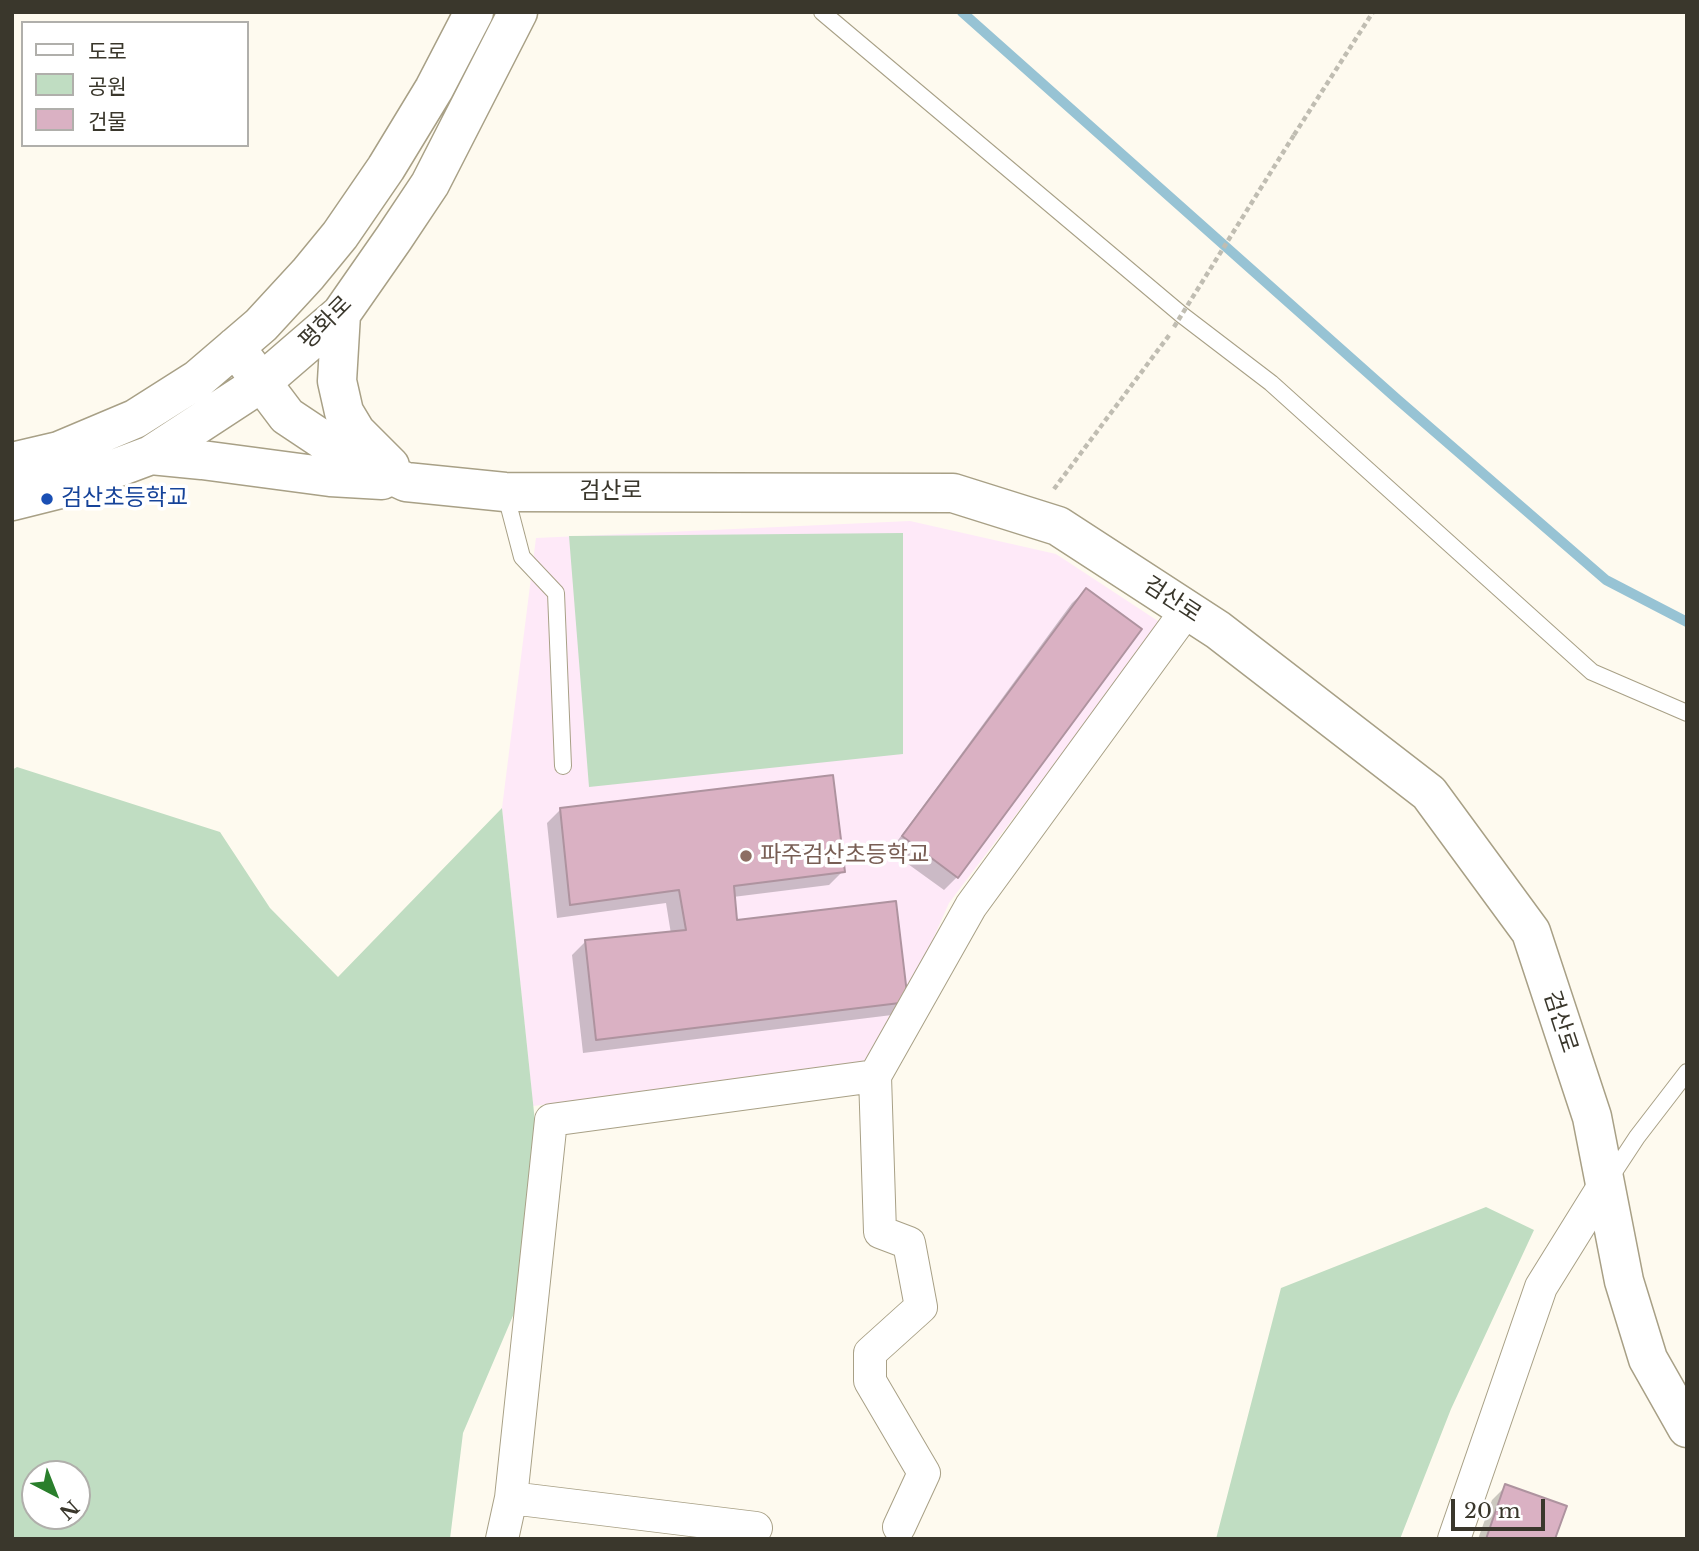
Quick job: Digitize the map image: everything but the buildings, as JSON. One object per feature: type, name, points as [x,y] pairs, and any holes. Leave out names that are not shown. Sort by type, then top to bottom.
[{"type":"street","name":"평화로","points":[[12,462],[59,451],[135,419],[198,379],[270,315],[308,274],[348,224],[434,89],[474,12]]},
{"type":"street","name":"평화로","points":[[12,501],[61,489],[151,455],[261,383],[341,314],[430,184],[518,12]]},
{"type":"street","points":[[341,314],[337,381],[344,412],[356,432],[406,482]]},
{"type":"street","name":"검산로","points":[[235,347],[287,416],[341,452],[406,482],[505,492],[953,493],[1058,526],[1218,630],[1429,793],[1531,932],[1592,1117],[1624,1281],[1648,1359],[1687,1428]]},
{"type":"street","points":[[151,455],[330,477],[406,482]]},
{"type":"street","points":[[899,1527],[924,1473],[870,1381],[870,1353],[921,1307],[909,1243],[880,1232],[875,1076],[971,906],[1187,610]]},
{"type":"street","points":[[502,1539],[512,1498],[551,1120],[875,1076]]},
{"type":"street","points":[[1454,1539],[1541,1287],[1605,1184]]},
{"type":"street","points":[[512,1498],[756,1528]]},
{"type":"lane","points":[[822,12],[1178,321],[1271,383],[1592,672],[1687,713]]},
{"type":"lane","points":[[505,492],[522,557],[556,593],[563,766]]},
{"type":"lane","points":[[1605,1184],[1687,1072]]},
{"type":"path","points":[[1032,518],[1178,321],[1373,12]]},
{"type":"shaded area","name":"파주검산초등학교","points":[[910,521],[1056,554],[1161,623],[949,903],[888,1040],[860,1067],[533,1106],[502,808],[536,538]]},
{"type":"green space","points":[[903,533],[903,754],[589,787],[569,536]]},
{"type":"green space","points":[[17,767],[220,832],[270,908],[338,977],[502,808],[547,1236],[463,1433],[450,1539],[12,1539],[12,770]]},
{"type":"green space","points":[[1486,1207],[1534,1230],[1451,1409],[1400,1539],[1216,1539],[1281,1288]]},
{"type":"waterway","points":[[962,12],[1397,399],[1606,580],[1687,622]]},
{"type":"place","name":"검산초등학교","points":[[47,499]]},
{"type":"place","name":"파주검산초등학교","points":[[746,856]]}]
